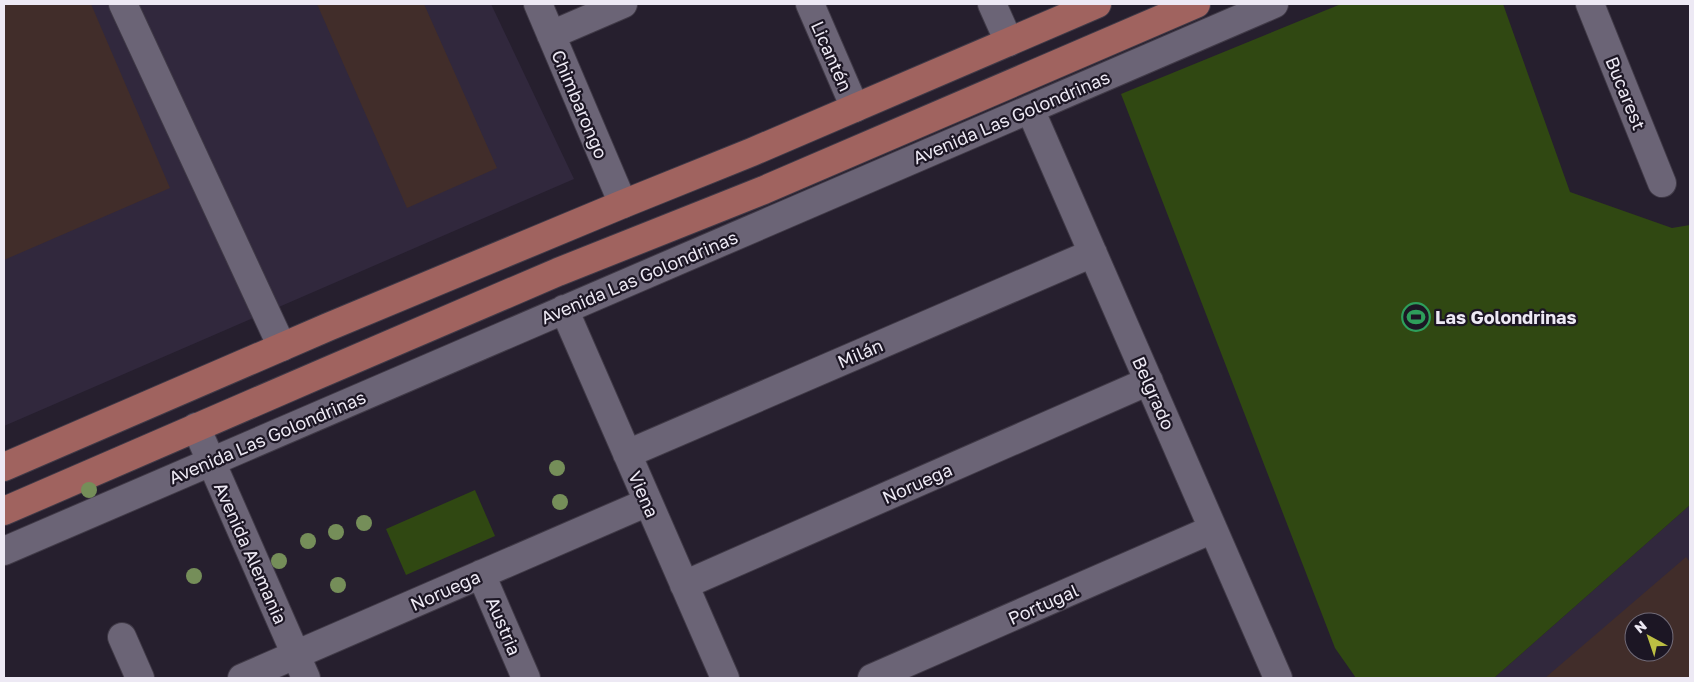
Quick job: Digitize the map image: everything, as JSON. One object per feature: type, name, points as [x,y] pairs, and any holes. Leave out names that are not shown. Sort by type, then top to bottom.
[{"type":"main road","points":[[4,467],[282,347],[623,204],[703,173],[1097,4]]},
{"type":"main road","name":"Avenida Las Golondrinas","points":[[4,511],[558,272],[773,186],[1196,4]]},
{"type":"main road","points":[[144,406],[173,414],[196,427],[257,358]]},
{"type":"street","points":[[123,4],[282,347]]},
{"type":"street","name":"Chimbarongo","points":[[538,4],[623,204]]},
{"type":"street","points":[[551,35],[623,4]]},
{"type":"street","name":"Licantén","points":[[810,4],[855,108]]},
{"type":"street","points":[[992,4],[1009,42]]},
{"type":"street","name":"Avenida Las Golondrinas","points":[[4,550],[1274,4]]},
{"type":"street","name":"Bucarest","points":[[1590,4],[1662,183]]},
{"type":"street","name":"Belgrado","points":[[1030,109],[1213,529],[1274,677]]},
{"type":"street","name":"Milán","points":[[627,454],[1093,253]]},
{"type":"street","name":"Viena","points":[[564,309],[725,678]]},
{"type":"street","name":"Noruega","points":[[684,585],[1149,381]]},
{"type":"street","name":"Avenida Alemania","points":[[196,427],[301,667]]},
{"type":"street","name":"Noruega","points":[[242,678],[301,667],[481,574],[648,502]]},
{"type":"street","name":"Portugal","points":[[872,678],[1213,529]]},
{"type":"street","name":"Austria","points":[[481,574],[526,678]]},
{"type":"street","points":[[122,637],[140,678]]},
{"type":"shaded area","points":[[4,4],[491,4],[574,179],[4,426]]},
{"type":"shaded area","points":[[1690,505],[1690,678],[1494,678]]},
{"type":"green space","name":"Las Golondrinas","points":[[1341,4],[1503,4],[1570,192],[1672,228],[1690,225],[1690,505],[1494,678],[1356,678],[1335,648],[1121,94]]},
{"type":"green space","points":[[475,490],[495,536],[406,575],[386,529]]},
{"type":"building","points":[[4,4],[91,4],[170,188],[4,260]]},
{"type":"building","points":[[317,4],[424,4],[497,168],[407,208]]},
{"type":"building","points":[[1686,557],[1690,562],[1690,678],[1545,678]]},
{"type":"place","name":"Las Golondrinas","points":[[1416,317]]}]
